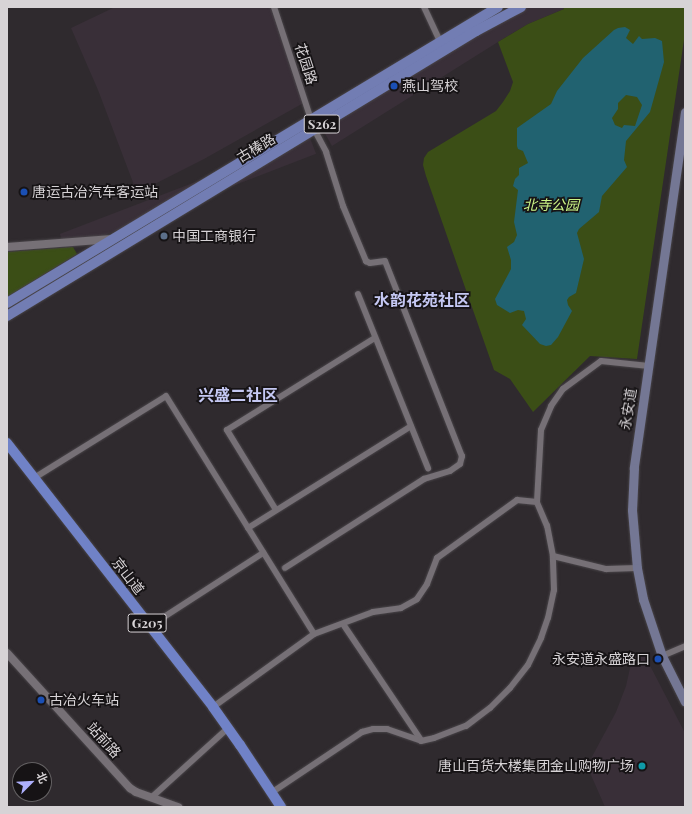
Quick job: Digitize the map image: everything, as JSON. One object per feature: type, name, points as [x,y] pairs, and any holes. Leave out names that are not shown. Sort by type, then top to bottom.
[{"type":"highway","name":"京山道","points":[[7,443],[213,707],[281,807]]},
{"type":"main road","name":"古榛路","points":[[7,316],[313,124],[442,46],[498,7]]},
{"type":"main road","name":"古榛路","points":[[442,46],[521,7]]},
{"type":"main road","name":"永安道","points":[[685,112],[634,468],[632,510],[637,568],[643,598],[662,656],[685,702]]},
{"type":"main road","name":"古榛路","points":[[7,303],[112,239],[313,124]]},
{"type":"street","name":"花园路","points":[[274,7],[313,124],[326,152],[343,206],[366,261],[370,263],[385,261],[462,456],[460,464],[450,471],[424,479],[285,568]]},
{"type":"street","points":[[424,7],[442,46]]},
{"type":"street","points":[[7,247],[112,239],[124,244]]},
{"type":"street","points":[[358,294],[428,468]]},
{"type":"street","points":[[276,510],[227,430],[375,338]]},
{"type":"street","points":[[271,793],[362,732],[373,729],[387,729],[421,741],[450,733],[472,721],[502,696],[528,665],[548,618],[554,590],[553,556],[547,526],[537,502],[541,430],[551,406],[563,389],[601,361],[649,366]]},
{"type":"street","points":[[34,478],[166,396],[314,634]]},
{"type":"street","points":[[248,528],[411,426]]},
{"type":"street","points":[[213,707],[314,634],[374,612],[401,608],[417,599],[427,584],[437,558],[517,500],[537,502]]},
{"type":"street","points":[[150,626],[263,552]]},
{"type":"street","points":[[553,556],[606,569],[637,568]]},
{"type":"street","points":[[343,624],[421,741]]},
{"type":"street","points":[[662,656],[685,646]]},
{"type":"street","name":"站前路","points":[[7,653],[130,788],[178,807]]},
{"type":"street","points":[[152,797],[228,728]]},
{"type":"shaded area","points":[[115,7],[277,7],[307,101],[204,159],[137,193],[98,90],[71,28]]},
{"type":"shaded area","points":[[528,7],[563,7],[564,9],[528,24],[332,146],[323,130],[480,33]]},
{"type":"shaded area","points":[[310,138],[316,154],[66,250],[60,234]]},
{"type":"shaded area","name":"唐山百货大楼集团金山购物广场","points":[[644,654],[685,733],[685,807],[605,807],[587,766],[616,712],[626,686],[632,659]]},
{"type":"green space","name":"北寺公园","points":[[563,7],[685,7],[685,33],[637,359],[590,356],[533,412],[510,379],[494,370],[423,165],[424,158],[428,152],[496,111],[510,91],[513,82],[498,42],[528,24],[564,9]]},
{"type":"green space","points":[[73,247],[77,254],[7,297],[7,252]]},
{"type":"water","points":[[625,27],[630,30],[626,38],[633,44],[639,36],[642,39],[655,38],[662,41],[664,62],[650,112],[626,141],[624,160],[627,167],[602,196],[599,212],[579,229],[577,233],[584,259],[576,293],[567,300],[572,311],[558,337],[551,345],[546,346],[540,344],[522,325],[526,319],[524,311],[518,310],[510,313],[497,305],[495,299],[511,269],[511,260],[507,247],[514,242],[517,235],[514,222],[518,190],[513,186],[515,179],[519,175],[519,168],[528,163],[523,151],[518,149],[517,146],[517,128],[551,104],[557,91],[583,58],[618,28]],"holes":[[[626,95],[637,97],[642,105],[635,126],[624,125],[622,128],[615,125],[612,118],[618,109],[618,103]]]},
{"type":"place","name":"燕山驾校","points":[[394,86]]},
{"type":"place","name":"唐运古冶汽车客运站","points":[[24,192]]},
{"type":"place","name":"中国工商银行","points":[[164,236]]},
{"type":"place","name":"永安道永盛路口","points":[[658,659]]},
{"type":"place","name":"古冶火车站","points":[[41,700]]},
{"type":"place","name":"唐山百货大楼集团金山购物广场","points":[[642,766]]},
{"type":"district","name":"水韵花苑社区","points":[[422,300]]},
{"type":"district","name":"兴盛二社区","points":[[238,395]]}]
